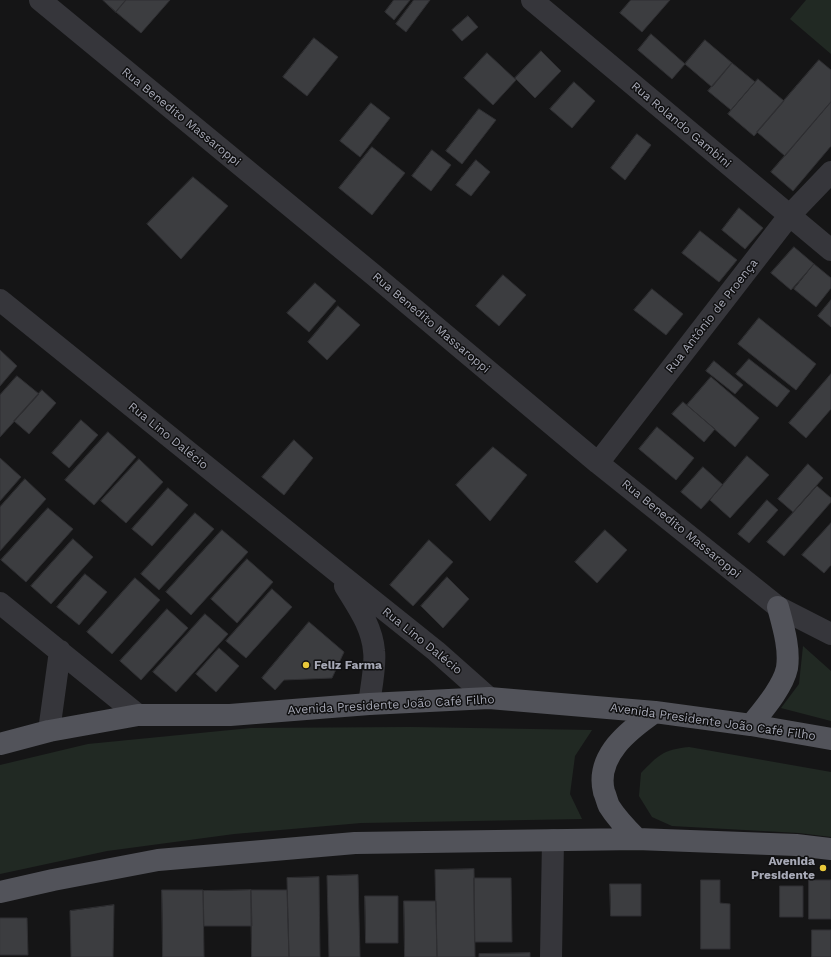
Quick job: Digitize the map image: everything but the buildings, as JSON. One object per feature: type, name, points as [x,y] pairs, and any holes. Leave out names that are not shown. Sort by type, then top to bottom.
[{"type":"main road","points":[[751,725],[778,689],[787,668],[787,647],[778,607]]},
{"type":"main road","name":"Avenida Presidente João Café Filho","points":[[0,744],[49,731],[138,715],[230,715],[369,704],[489,698],[655,712],[751,725],[831,739]]},
{"type":"main road","points":[[637,839],[608,805],[603,787],[603,772],[606,761],[613,749],[637,725],[655,712]]},
{"type":"main road","points":[[0,892],[53,880],[158,860],[355,843],[637,839],[796,845],[831,849]]},
{"type":"street","name":"Rua Benedito Massaroppi","points":[[40,0],[381,281],[598,463],[778,607],[831,634]]},
{"type":"street","name":"Rua Rolando Gambini","points":[[532,0],[831,250]]},
{"type":"street","name":"Rua Antônio de Proença","points":[[598,463],[789,216],[831,172]]},
{"type":"street","name":"Rua Lino Dalécio","points":[[0,300],[436,651],[489,698]]},
{"type":"street","name":"Rua Lino Dalécio","points":[[336,572],[362,614],[371,632],[375,652],[369,704]]},
{"type":"street","points":[[0,603],[138,715]]},
{"type":"street","points":[[49,731],[60,651]]},
{"type":"street","points":[[551,957],[553,840]]},
{"type":"shaded area","points":[[806,0],[831,0],[831,54],[790,19]]},
{"type":"shaded area","points":[[803,646],[831,671],[831,721],[781,708],[799,684]]},
{"type":"shaded area","points":[[411,727],[592,730],[575,756],[570,794],[582,819],[361,823],[234,834],[107,851],[0,874],[0,765],[88,744],[251,728]]},
{"type":"shaded area","points":[[689,747],[831,772],[831,837],[799,833],[672,826],[652,817],[639,796],[641,773],[662,754],[680,748]]},
{"type":"place","name":"Feliz Farma","points":[[306,665]]},
{"type":"place","name":"Avenida Presidente","points":[[823,868]]}]
